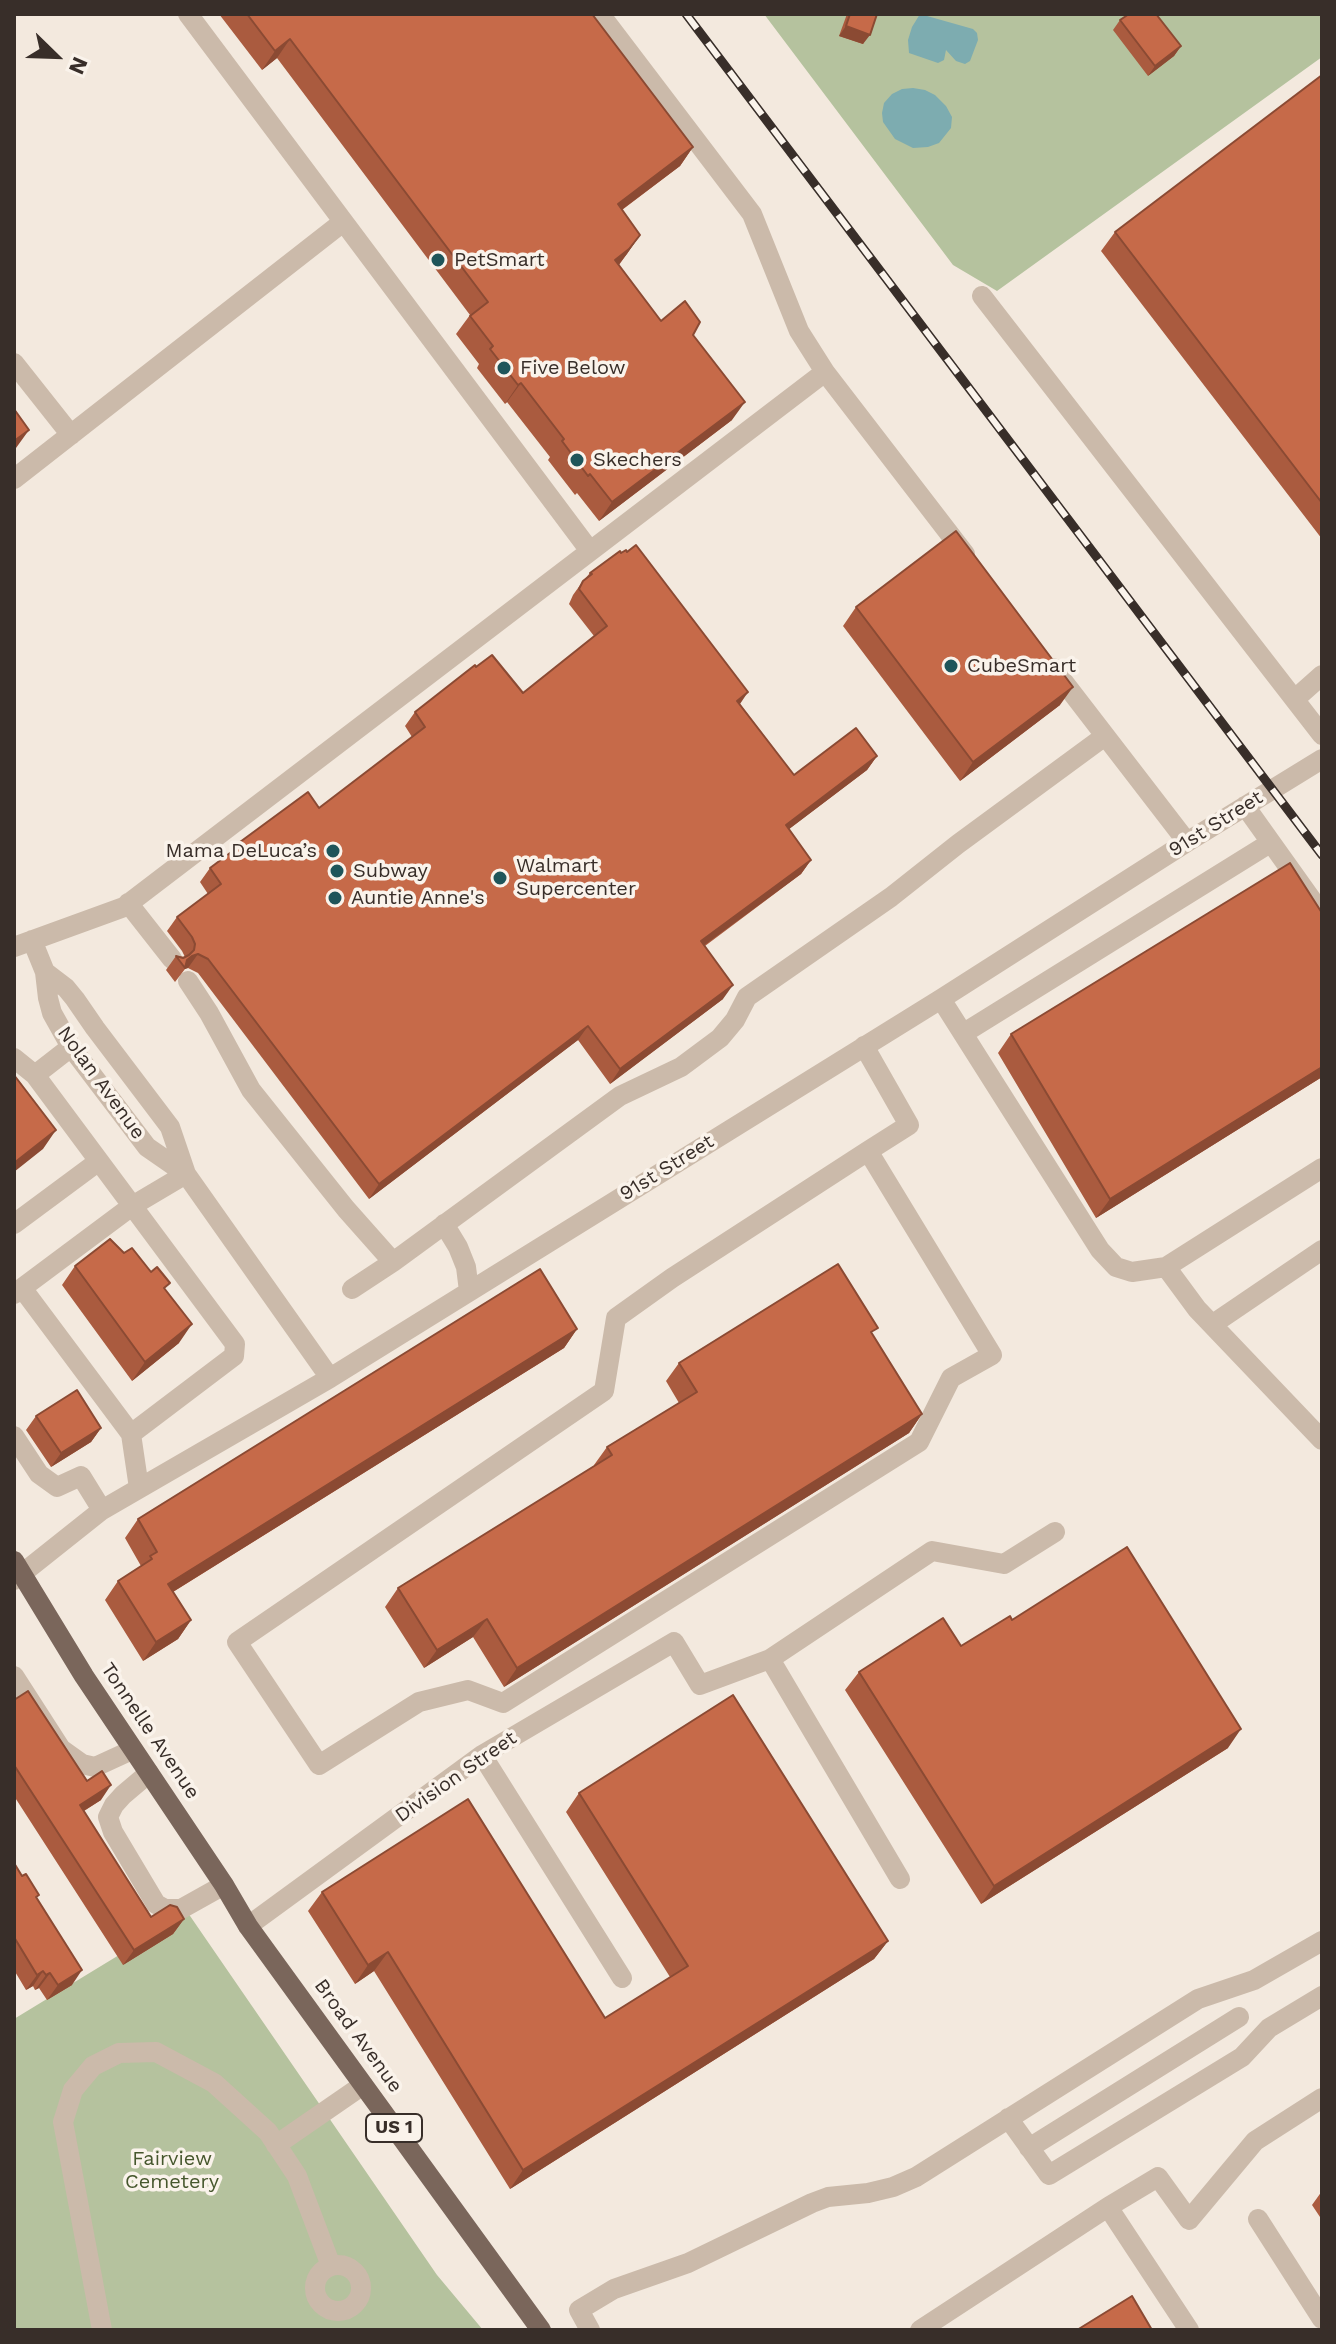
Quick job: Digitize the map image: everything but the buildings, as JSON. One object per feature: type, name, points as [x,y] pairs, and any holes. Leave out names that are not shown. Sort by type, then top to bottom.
[{"type":"main road","name":"Tonnelle Avenue","points":[[17,1572],[248,1926]]},
{"type":"main road","name":"Broad Avenue","points":[[248,1926],[541,2330]]},
{"type":"street","points":[[188,14],[590,551]]},
{"type":"street","points":[[600,14],[752,214],[799,331],[825,372],[975,567]]},
{"type":"street","points":[[14,479],[343,222]]},
{"type":"street","points":[[982,296],[1322,735]]},
{"type":"street","points":[[14,363],[71,435]]},
{"type":"street","points":[[23,943],[124,907],[825,372]]},
{"type":"street","points":[[1040,651],[1187,842]]},
{"type":"street","points":[[1295,699],[1322,675]]},
{"type":"street","points":[[352,1289],[620,1096],[681,1067],[720,1038],[735,1020],[747,997],[891,897],[1105,736]]},
{"type":"street","name":"91st Street","points":[[17,1572],[102,1510],[330,1378],[1322,759]]},
{"type":"street","points":[[1239,810],[1270,843],[1322,914]]},
{"type":"street","points":[[964,1033],[1270,843]]},
{"type":"street","points":[[128,903],[172,959]]},
{"type":"street","name":"Nolan Avenue","points":[[23,943],[45,972],[75,999],[170,1127],[186,1174],[330,1378]]},
{"type":"street","name":"Nolan Avenue","points":[[45,972],[52,1013],[71,1047],[147,1147],[186,1174]]},
{"type":"street","points":[[188,981],[251,1090],[346,1209],[393,1262]]},
{"type":"street","points":[[941,999],[1100,1250],[1116,1267],[1132,1272],[1166,1267],[1322,1168]]},
{"type":"street","points":[[521,1732],[503,1703],[468,1690],[419,1702],[319,1765],[237,1642],[604,1391],[616,1318],[909,1125],[864,1046]]},
{"type":"street","points":[[35,1075],[71,1047]]},
{"type":"street","points":[[14,1058],[35,1075],[235,1344],[234,1356],[131,1434]]},
{"type":"street","points":[[503,1703],[919,1442],[951,1378],[992,1355],[868,1151]]},
{"type":"street","points":[[14,1224],[99,1161]]},
{"type":"street","points":[[139,1488],[131,1434],[18,1291],[132,1206],[186,1174]]},
{"type":"street","points":[[444,1224],[466,1267],[469,1291]]},
{"type":"street","points":[[1213,1324],[1322,1250]]},
{"type":"street","points":[[1166,1267],[1197,1309],[1322,1440]]},
{"type":"street","points":[[14,1436],[39,1474],[57,1487],[81,1476],[102,1510]]},
{"type":"street","points":[[900,1879],[770,1659],[932,1551],[1004,1564],[1055,1532]]},
{"type":"street","name":"Division Street","points":[[248,1926],[482,1755],[674,1642],[700,1685],[770,1659]]},
{"type":"street","points":[[14,1676],[61,1749],[82,1764],[95,1767],[132,1750]]},
{"type":"street","points":[[482,1755],[622,1978]]},
{"type":"street","points":[[149,1773],[123,1795],[108,1817],[113,1832],[156,1904],[165,1909],[181,1909],[224,1885]]},
{"type":"street","points":[[590,2330],[579,2310],[614,2289],[688,2263],[828,2197],[868,2193],[916,2177],[1198,1999],[1254,1980],[1322,1941]]},
{"type":"street","points":[[1222,1990],[1255,2043]]},
{"type":"street","points":[[1008,2118],[1049,2175],[1230,2065],[1242,2057],[1269,2028],[1322,1996]]},
{"type":"street","points":[[1029,2148],[1239,2017]]},
{"type":"street","points":[[102,2330],[63,2122],[73,2090],[93,2066],[119,2053],[156,2052],[214,2083],[268,2132],[297,2176],[331,2266]]},
{"type":"street","points":[[276,2145],[363,2085]]},
{"type":"street","points":[[920,2330],[1158,2177],[1189,2220],[1255,2141],[1322,2098]]},
{"type":"street","points":[[1108,2207],[1189,2330]]},
{"type":"street","points":[[1258,2219],[1322,2319]]},
{"type":"green space","points":[[764,14],[1322,14],[1322,57],[997,291],[953,265]]},
{"type":"green space","name":"Fairview Cemetery","points":[[188,1913],[437,2275],[483,2330],[14,2330],[14,2019]]},
{"type":"water","points":[[920,14],[973,29],[978,40],[970,61],[965,64],[956,61],[946,50],[944,60],[938,63],[909,53],[908,40]]},
{"type":"water","points":[[913,88],[935,95],[952,117],[951,128],[939,143],[928,147],[913,148],[895,139],[883,122],[884,103],[892,94]]},
{"type":"railway","points":[[686,14],[1322,855]]},
{"type":"place","name":"PetSmart","points":[[438,260]]},
{"type":"place","name":"Five Below","points":[[504,368]]},
{"type":"place","name":"Skechers","points":[[577,460]]},
{"type":"place","name":"CubeSmart","points":[[951,666]]},
{"type":"place","name":"Mama DeLuca’s","points":[[333,851]]},
{"type":"place","name":"Subway","points":[[337,871]]},
{"type":"place","name":"Walmart Supercenter","points":[[500,878]]},
{"type":"place","name":"Auntie Anne's","points":[[335,898]]}]
